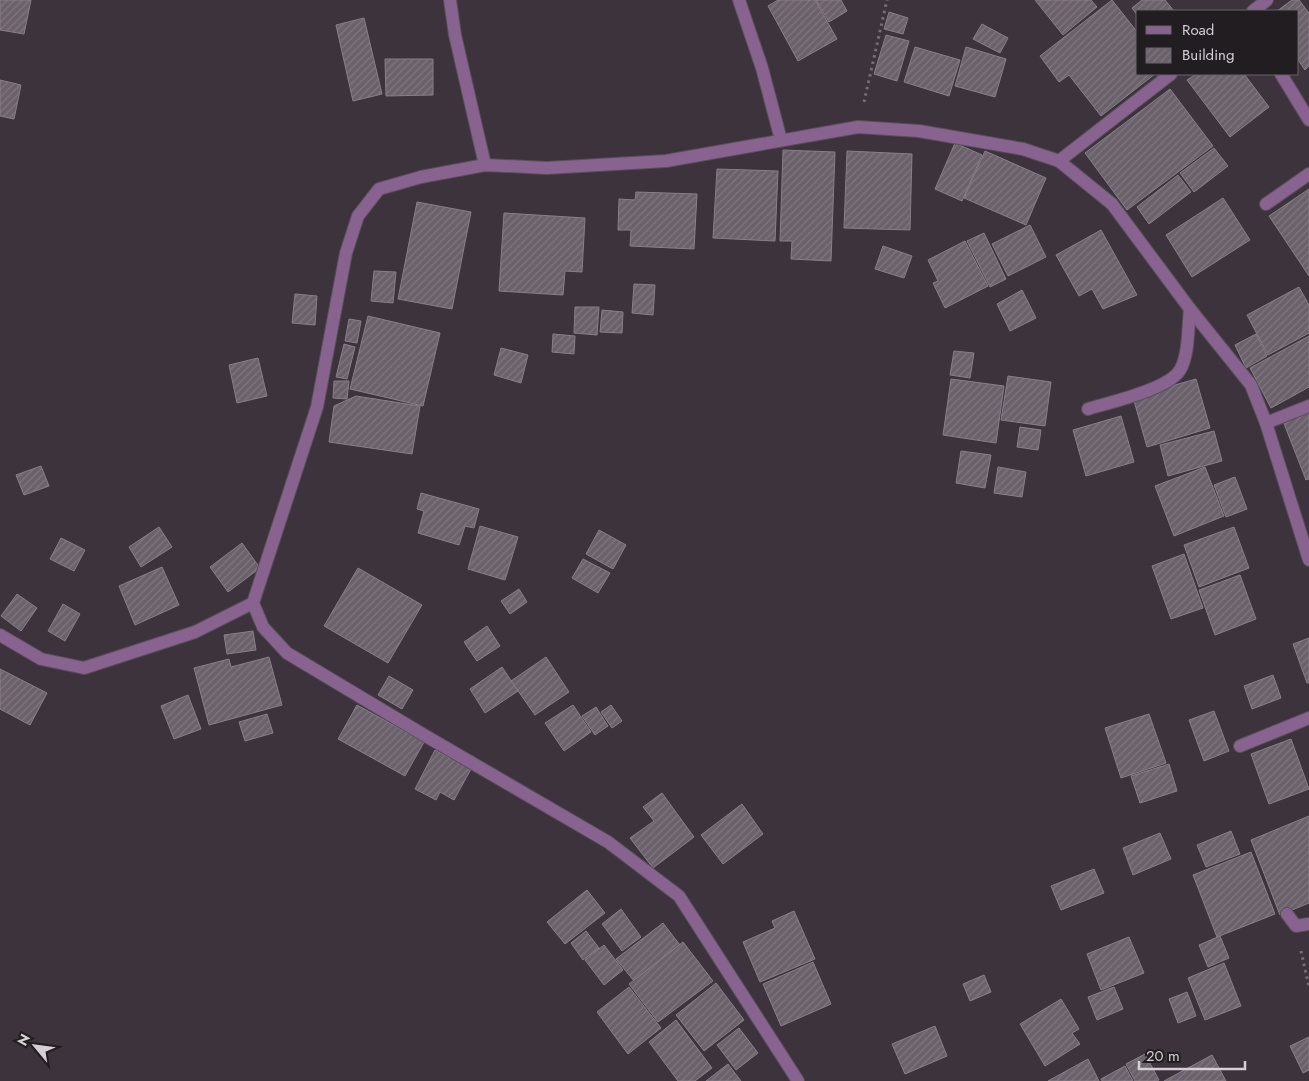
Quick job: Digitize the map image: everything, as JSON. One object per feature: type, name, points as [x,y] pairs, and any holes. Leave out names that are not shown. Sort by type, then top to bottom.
[{"type":"street","points":[[450,0],[454,35],[485,165]]},
{"type":"street","points":[[739,0],[762,68],[781,140]]},
{"type":"street","points":[[1254,10],[1268,0]]},
{"type":"street","points":[[1059,161],[1170,75]]},
{"type":"street","points":[[1282,75],[1309,120]]},
{"type":"street","points":[[798,1081],[679,896],[608,842],[288,653],[263,627],[253,603],[317,408],[346,253],[358,216],[379,189],[421,177],[485,165],[547,168],[666,161],[858,127],[919,131],[1024,149],[1059,161],[1112,204],[1190,309],[1251,386],[1266,423],[1309,560]]},
{"type":"street","points":[[1266,204],[1309,174]]},
{"type":"street","points":[[1088,409],[1154,388],[1174,378],[1181,369],[1185,353],[1190,309]]},
{"type":"street","points":[[1266,423],[1309,406]]},
{"type":"street","points":[[0,635],[42,659],[84,668],[195,632],[253,603]]},
{"type":"street","points":[[1240,746],[1309,718]]},
{"type":"street","points":[[1287,914],[1303,925]]},
{"type":"path","points":[[858,127],[887,0]]},
{"type":"path","points":[[1303,925],[1309,987]]},
{"type":"building","points":[[0,0],[31,0],[24,34],[0,30]]},
{"type":"building","points":[[778,0],[815,0],[837,39],[798,61],[768,6]]},
{"type":"building","points":[[816,0],[841,0],[847,11],[829,22]]},
{"type":"building","points":[[1035,0],[1091,0],[1097,7],[1063,35]]},
{"type":"building","points":[[1112,0],[1136,30],[1136,75],[1154,75],[1101,116],[1069,75],[1059,82],[1040,56]]},
{"type":"building","points":[[1142,0],[1165,0],[1173,10],[1136,10],[1136,13],[1132,8]]},
{"type":"building","points":[[1292,0],[1299,0],[1309,13],[1309,66],[1305,70],[1299,61],[1299,10],[1278,10]]},
{"type":"building","points":[[889,12],[908,18],[903,34],[884,29]]},
{"type":"building","points":[[364,18],[382,94],[353,101],[336,25]]},
{"type":"building","points":[[982,24],[1008,38],[1000,53],[973,39]]},
{"type":"building","points":[[886,35],[909,41],[897,81],[874,74]]},
{"type":"building","points":[[915,47],[960,60],[949,96],[904,82]]},
{"type":"building","points":[[966,47],[1006,59],[995,97],[955,86]]},
{"type":"building","points":[[385,59],[433,59],[433,95],[386,96]]},
{"type":"building","points":[[1194,75],[1245,75],[1269,107],[1230,137],[1187,80]]},
{"type":"building","points":[[0,80],[21,85],[14,119],[0,116]]},
{"type":"building","points":[[1170,89],[1213,146],[1127,210],[1085,153]]},
{"type":"building","points":[[955,143],[982,155],[962,201],[935,189]]},
{"type":"building","points":[[1214,148],[1228,166],[1194,192],[1180,173]]},
{"type":"building","points":[[783,150],[835,152],[831,261],[791,259],[792,241],[780,241]]},
{"type":"building","points":[[847,151],[912,154],[910,230],[844,228]]},
{"type":"building","points":[[985,151],[1046,178],[1026,225],[964,198]]},
{"type":"building","points":[[717,169],[778,171],[775,241],[713,238]]},
{"type":"building","points":[[1178,175],[1191,192],[1149,224],[1137,207]]},
{"type":"building","points":[[1309,189],[1309,276],[1269,216]]},
{"type":"building","points":[[636,192],[697,194],[694,249],[630,246],[631,230],[618,230],[619,199],[635,200]]},
{"type":"building","points":[[1223,198],[1250,240],[1192,277],[1166,235]]},
{"type":"building","points":[[417,202],[471,212],[452,309],[398,299]]},
{"type":"building","points":[[504,213],[585,218],[582,272],[565,271],[563,295],[499,291]]},
{"type":"building","points":[[1030,225],[1046,257],[1008,276],[992,244]]},
{"type":"building","points":[[1101,230],[1137,295],[1103,309],[1092,289],[1079,296],[1056,255]]},
{"type":"building","points":[[984,233],[1006,279],[990,287],[967,241]]},
{"type":"building","points":[[965,241],[988,286],[945,308],[933,283],[938,281],[928,260]]},
{"type":"building","points":[[883,246],[912,256],[904,278],[875,269]]},
{"type":"building","points":[[374,271],[396,272],[393,303],[371,301]]},
{"type":"building","points":[[634,284],[655,285],[653,315],[632,313]]},
{"type":"building","points":[[1299,287],[1309,305],[1309,333],[1268,355],[1247,315]]},
{"type":"building","points":[[1022,290],[1036,318],[1010,331],[997,304]]},
{"type":"building","points":[[295,294],[317,296],[315,325],[292,323]]},
{"type":"building","points":[[575,307],[599,307],[597,335],[574,333]]},
{"type":"building","points":[[602,310],[623,312],[622,333],[600,332]]},
{"type":"building","points":[[368,316],[440,333],[423,406],[350,389]]},
{"type":"building","points":[[349,319],[361,321],[357,343],[345,341]]},
{"type":"building","points":[[553,334],[575,336],[574,354],[552,352]]},
{"type":"building","points":[[1256,334],[1267,356],[1246,368],[1235,345]]},
{"type":"building","points":[[1309,336],[1309,387],[1271,408],[1250,368]]},
{"type":"building","points":[[344,344],[355,347],[347,379],[336,377]]},
{"type":"building","points":[[501,348],[528,355],[521,383],[494,375]]},
{"type":"building","points":[[954,351],[974,353],[970,378],[950,375]]},
{"type":"building","points":[[258,358],[267,396],[237,403],[229,365]]},
{"type":"building","points":[[1008,376],[1051,382],[1045,426],[1001,420]]},
{"type":"building","points":[[951,379],[1004,386],[996,443],[943,435]]},
{"type":"building","points":[[1196,379],[1210,428],[1147,447],[1133,397]]},
{"type":"building","points":[[334,381],[349,381],[347,399],[333,398]]},
{"type":"building","points":[[356,396],[420,406],[412,454],[329,442],[334,406]]},
{"type":"building","points":[[1309,410],[1309,479],[1306,480],[1283,421]]},
{"type":"building","points":[[1121,416],[1134,462],[1086,476],[1073,430]]},
{"type":"building","points":[[1020,427],[1041,430],[1038,450],[1017,447]]},
{"type":"building","points":[[1214,431],[1222,461],[1168,476],[1160,445]]},
{"type":"building","points":[[961,451],[991,455],[985,488],[956,483]]},
{"type":"building","points":[[41,466],[49,486],[24,495],[16,475]]},
{"type":"building","points":[[998,467],[1026,472],[1022,497],[994,493]]},
{"type":"building","points":[[1205,467],[1224,516],[1174,536],[1155,486]]},
{"type":"building","points":[[1235,477],[1247,509],[1226,517],[1214,485]]},
{"type":"building","points":[[421,493],[479,509],[474,528],[465,526],[459,545],[418,533],[424,511],[417,509]]},
{"type":"building","points":[[480,526],[518,537],[505,580],[468,569]]},
{"type":"building","points":[[159,527],[172,547],[141,567],[129,547]]},
{"type":"building","points":[[1234,527],[1249,568],[1199,587],[1184,545]]},
{"type":"building","points":[[599,530],[626,545],[613,569],[586,554]]},
{"type":"building","points":[[61,538],[85,550],[74,571],[50,559]]},
{"type":"building","points":[[242,543],[260,568],[228,592],[210,567]]},
{"type":"building","points":[[1184,554],[1203,608],[1171,619],[1152,566]]},
{"type":"building","points":[[583,559],[610,573],[598,593],[572,578]]},
{"type":"building","points":[[162,567],[179,605],[135,625],[119,586]]},
{"type":"building","points":[[358,568],[422,605],[388,663],[324,626]]},
{"type":"building","points":[[1240,575],[1256,619],[1215,635],[1199,590]]},
{"type":"building","points":[[519,589],[527,602],[510,614],[501,601]]},
{"type":"building","points":[[17,594],[37,608],[21,631],[1,616]]},
{"type":"building","points":[[63,604],[80,614],[65,641],[48,631]]},
{"type":"building","points":[[487,626],[500,646],[477,661],[464,642]]},
{"type":"building","points":[[253,631],[256,650],[227,654],[224,635]]},
{"type":"building","points":[[1309,638],[1309,683],[1307,683],[1293,644]]},
{"type":"building","points":[[269,657],[282,705],[209,725],[194,668],[229,659],[231,667]]},
{"type":"building","points":[[546,657],[569,692],[535,715],[511,681]]},
{"type":"building","points":[[502,667],[518,691],[485,713],[470,689]]},
{"type":"building","points":[[0,669],[47,693],[30,725],[0,709]]},
{"type":"building","points":[[1273,675],[1281,698],[1252,709],[1244,686]]},
{"type":"building","points":[[389,676],[413,690],[402,709],[378,695]]},
{"type":"building","points":[[188,695],[201,729],[174,739],[161,706]]},
{"type":"building","points":[[357,705],[424,742],[405,776],[338,739]]},
{"type":"building","points":[[573,705],[591,732],[564,751],[545,723]]},
{"type":"building","points":[[611,705],[622,721],[612,728],[601,712]]},
{"type":"building","points":[[596,707],[608,726],[595,735],[582,716]]},
{"type":"building","points":[[1214,711],[1229,751],[1204,761],[1189,720]]},
{"type":"building","points":[[267,714],[273,733],[245,741],[239,722]]},
{"type":"building","points":[[1149,714],[1166,763],[1121,778],[1105,728]]},
{"type":"building","points":[[1291,739],[1309,789],[1269,804],[1251,754]]},
{"type":"building","points":[[435,750],[471,769],[454,800],[440,792],[436,800],[415,789]]},
{"type":"building","points":[[1169,764],[1177,791],[1140,803],[1131,776]]},
{"type":"building","points":[[662,793],[694,837],[653,868],[630,838],[654,821],[643,807]]},
{"type":"building","points":[[742,804],[763,834],[723,864],[701,835]]},
{"type":"building","points":[[1309,816],[1309,903],[1280,915],[1251,840]]},
{"type":"building","points":[[1231,831],[1240,854],[1206,867],[1197,845]]},
{"type":"building","points":[[1160,833],[1171,859],[1133,875],[1123,848]]},
{"type":"building","points":[[1251,852],[1275,914],[1217,937],[1193,875]]},
{"type":"building","points":[[1094,869],[1104,893],[1061,910],[1051,886]]},
{"type":"building","points":[[587,890],[605,913],[565,944],[547,922]]},
{"type":"building","points":[[621,909],[641,937],[622,951],[602,924]]},
{"type":"building","points":[[794,911],[815,959],[760,982],[743,942],[775,928],[772,921]]},
{"type":"building","points":[[663,923],[680,945],[634,981],[616,959]]},
{"type":"building","points":[[586,931],[599,948],[583,960],[571,943]]},
{"type":"building","points":[[1220,936],[1229,958],[1208,967],[1199,945]]},
{"type":"building","points":[[1129,937],[1144,973],[1101,990],[1087,954]]},
{"type":"building","points":[[683,942],[713,981],[658,1022],[629,984]]},
{"type":"building","points":[[604,945],[623,970],[604,985],[585,960]]},
{"type":"building","points":[[813,962],[831,1004],[781,1026],[763,984]]},
{"type":"building","points":[[1224,963],[1241,1006],[1205,1020],[1188,978]]},
{"type":"building","points":[[984,975],[991,992],[970,1001],[963,984]]},
{"type":"building","points":[[716,983],[744,1020],[704,1051],[676,1015]]},
{"type":"building","points":[[629,987],[661,1028],[628,1054],[597,1012]]},
{"type":"building","points":[[1114,987],[1123,1009],[1097,1020],[1088,997]]},
{"type":"building","points":[[1187,992],[1196,1016],[1178,1023],[1169,999]]},
{"type":"building","points":[[1061,999],[1079,1029],[1072,1033],[1080,1044],[1045,1066],[1020,1024]]},
{"type":"building","points":[[676,1020],[712,1068],[695,1081],[678,1081],[649,1042]]},
{"type":"building","points":[[935,1026],[947,1056],[905,1074],[892,1044]]},
{"type":"building","points":[[739,1028],[758,1053],[736,1070],[717,1045]]},
{"type":"building","points":[[1309,1037],[1309,1070],[1303,1073],[1290,1046]]},
{"type":"building","points":[[1145,1054],[1159,1080],[1157,1081],[1135,1081],[1126,1064]]},
{"type":"building","points":[[1212,1055],[1226,1081],[1164,1081]]},
{"type":"building","points":[[1088,1059],[1099,1081],[1048,1081]]},
{"type":"building","points":[[728,1064],[741,1081],[706,1081]]},
{"type":"building","points":[[1125,1066],[1133,1081],[1102,1081],[1101,1079]]}]
